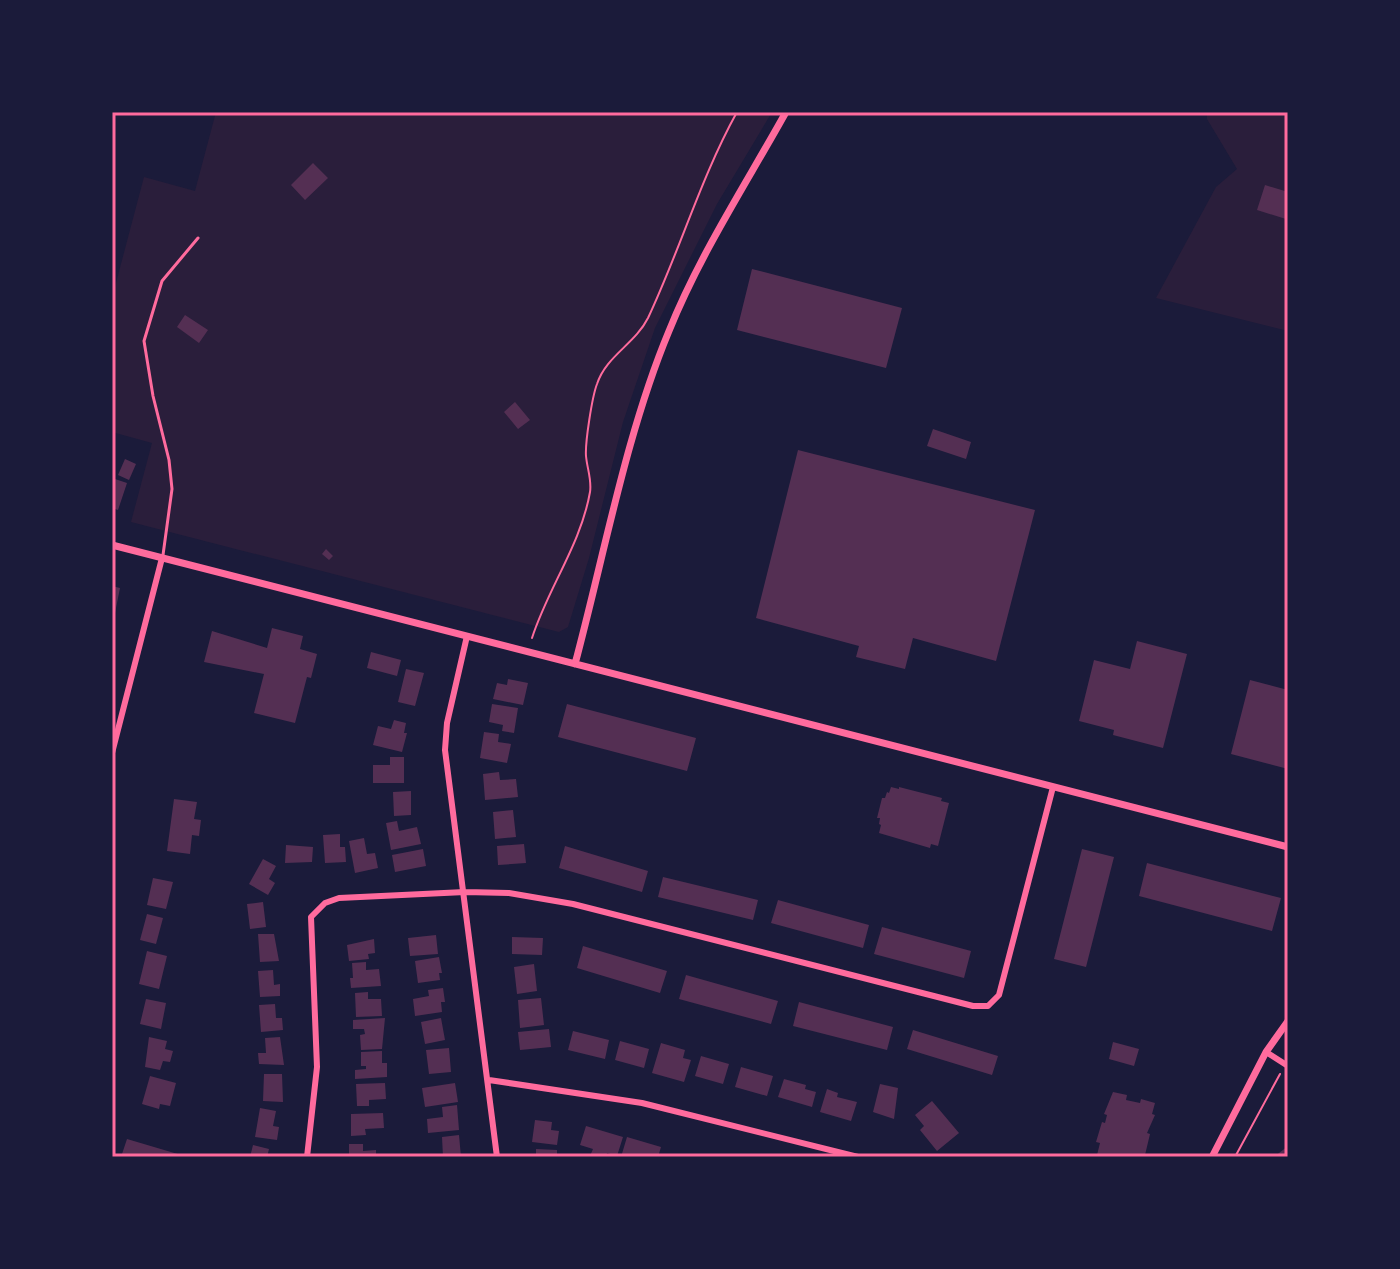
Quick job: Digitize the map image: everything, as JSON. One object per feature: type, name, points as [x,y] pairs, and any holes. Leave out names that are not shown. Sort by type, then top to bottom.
[{"type":"street","points":[[575,664],[615,504],[668,332],[699,266],[786,112]]},
{"type":"street","points":[[112,545],[1288,847]]},
{"type":"street","points":[[112,753],[162,558]]},
{"type":"street","points":[[467,636],[447,723],[445,750],[497,1157]]},
{"type":"street","points":[[307,1157],[317,1067],[311,917],[325,903],[339,898],[509,893],[573,904],[973,1006],[988,1006],[999,995],[1053,787]]},
{"type":"street","points":[[1212,1157],[1266,1052],[1288,1021]]},
{"type":"street","points":[[1266,1052],[1286,1065]]},
{"type":"street","points":[[489,1080],[642,1103],[858,1157]]},
{"type":"lane","points":[[162,558],[172,489],[169,460],[153,396],[144,341],[162,281],[198,238]]},
{"type":"path","points":[[532,638],[540,613],[578,533],[591,489],[585,454],[597,383],[611,359],[635,339],[646,321],[698,203],[716,150],[737,112]]},
{"type":"path","points":[[1235,1157],[1286,1065]]},
{"type":"shaded area","points":[[216,112],[772,112],[717,204],[655,328],[623,422],[589,558],[568,627],[559,632],[131,522],[152,443],[112,432],[112,298],[144,177],[195,191]]},
{"type":"shaded area","points":[[1207,112],[1288,112],[1288,331],[1156,298],[1216,187],[1237,169],[1207,119]]},
{"type":"building","points":[[313,163],[328,178],[305,200],[291,185]]},
{"type":"building","points":[[1265,185],[1288,192],[1286,219],[1257,210]]},
{"type":"building","points":[[752,269],[902,308],[886,368],[737,330]]},
{"type":"building","points":[[185,315],[208,330],[199,343],[177,327]]},
{"type":"building","points":[[515,402],[530,420],[518,429],[504,412]]},
{"type":"building","points":[[933,429],[971,442],[966,459],[927,446]]},
{"type":"building","points":[[798,450],[1035,510],[996,661],[913,638],[905,669],[856,657],[859,646],[756,618]]},
{"type":"building","points":[[125,459],[136,464],[129,480],[118,475]]},
{"type":"building","points":[[112,478],[127,483],[118,510],[112,508]]},
{"type":"building","points":[[326,549],[333,556],[329,560],[322,554]]},
{"type":"building","points":[[112,586],[120,588],[113,623],[112,623]]},
{"type":"building","points":[[272,628],[303,636],[300,649],[317,654],[311,678],[307,677],[295,723],[254,713],[264,674],[204,662],[212,631],[267,648]]},
{"type":"building","points":[[1137,641],[1187,654],[1163,748],[1113,735],[1114,730],[1079,721],[1094,660],[1130,669]]},
{"type":"building","points":[[371,652],[401,660],[397,676],[367,668]]},
{"type":"building","points":[[406,669],[424,673],[415,706],[398,702]]},
{"type":"building","points":[[508,679],[528,683],[523,705],[493,699],[497,683],[507,685]]},
{"type":"building","points":[[1250,680],[1288,690],[1288,769],[1231,754]]},
{"type":"building","points":[[492,704],[518,708],[514,733],[502,731],[503,725],[489,722]]},
{"type":"building","points":[[567,704],[696,738],[687,771],[558,737]]},
{"type":"building","points":[[394,720],[406,723],[402,752],[373,745],[378,726],[391,729]]},
{"type":"building","points":[[484,732],[499,734],[498,742],[511,744],[507,763],[480,758]]},
{"type":"building","points":[[390,757],[404,757],[404,783],[373,783],[373,765],[390,765]]},
{"type":"building","points":[[499,772],[500,780],[516,779],[518,797],[485,800],[483,774]]},
{"type":"building","points":[[891,787],[942,798],[941,801],[949,803],[938,846],[931,844],[930,848],[879,833],[881,825],[880,818],[877,818],[882,798]]},
{"type":"building","points":[[411,791],[411,815],[394,816],[393,792]]},
{"type":"building","points":[[174,799],[197,802],[194,819],[201,820],[199,836],[192,835],[190,854],[167,851]]},
{"type":"building","points":[[513,810],[516,837],[495,839],[493,812]]},
{"type":"building","points":[[397,821],[399,831],[417,827],[421,844],[391,850],[386,823]]},
{"type":"building","points":[[340,834],[340,847],[345,847],[346,862],[325,863],[323,835]]},
{"type":"building","points":[[364,838],[367,854],[375,853],[378,868],[355,873],[349,841]]},
{"type":"building","points":[[524,844],[526,863],[498,865],[497,846]]},
{"type":"building","points":[[286,845],[313,847],[312,862],[285,863]]},
{"type":"building","points":[[565,846],[648,871],[642,892],[559,868]]},
{"type":"building","points":[[423,849],[426,866],[395,872],[392,855]]},
{"type":"building","points":[[1082,849],[1114,857],[1086,967],[1054,959]]},
{"type":"building","points":[[263,859],[276,866],[269,879],[275,883],[268,895],[249,884]]},
{"type":"building","points":[[1147,863],[1281,898],[1272,931],[1139,896]]},
{"type":"building","points":[[663,877],[758,900],[753,920],[658,897]]},
{"type":"building","points":[[153,878],[173,882],[166,909],[147,905]]},
{"type":"building","points":[[778,900],[869,925],[863,948],[771,923]]},
{"type":"building","points":[[263,902],[266,927],[250,929],[247,904]]},
{"type":"building","points":[[147,914],[163,918],[156,944],[140,940]]},
{"type":"building","points":[[882,927],[971,951],[964,978],[874,954]]},
{"type":"building","points":[[258,934],[274,934],[279,961],[260,962]]},
{"type":"building","points":[[436,935],[438,954],[410,956],[408,938]]},
{"type":"building","points":[[512,937],[543,938],[542,955],[512,954]]},
{"type":"building","points":[[374,939],[375,953],[368,954],[369,959],[349,961],[347,945]]},
{"type":"building","points":[[583,946],[667,971],[660,993],[577,968]]},
{"type":"building","points":[[147,951],[167,956],[159,989],[139,984]]},
{"type":"building","points":[[439,957],[440,980],[418,983],[415,961]]},
{"type":"building","points":[[366,962],[366,970],[379,969],[381,986],[351,988],[352,963]]},
{"type":"building","points":[[534,964],[537,991],[517,994],[514,967]]},
{"type":"building","points":[[273,970],[274,985],[280,984],[280,996],[260,997],[258,971]]},
{"type":"building","points":[[686,975],[778,1001],[771,1024],[679,999]]},
{"type":"building","points":[[443,988],[445,1002],[441,1002],[442,1012],[415,1016],[413,999],[429,996],[428,990]]},
{"type":"building","points":[[368,992],[368,999],[381,999],[382,1016],[356,1017],[355,993]]},
{"type":"building","points":[[541,998],[544,1025],[520,1028],[518,1000]]},
{"type":"building","points":[[146,999],[166,1003],[161,1029],[140,1024]]},
{"type":"building","points":[[799,1002],[893,1027],[887,1050],[793,1026]]},
{"type":"building","points":[[275,1004],[276,1018],[282,1018],[283,1030],[261,1032],[259,1005]]},
{"type":"building","points":[[385,1018],[382,1049],[361,1050],[360,1035],[365,1034],[364,1029],[353,1029],[353,1020]]},
{"type":"building","points":[[441,1018],[445,1040],[425,1044],[421,1022]]},
{"type":"building","points":[[549,1029],[551,1047],[520,1050],[518,1032]]},
{"type":"building","points":[[913,1030],[998,1056],[992,1075],[907,1049]]},
{"type":"building","points":[[573,1031],[609,1040],[605,1059],[568,1050]]},
{"type":"building","points":[[149,1037],[167,1041],[165,1049],[173,1051],[170,1062],[163,1061],[160,1070],[145,1067]]},
{"type":"building","points":[[280,1037],[284,1065],[259,1064],[258,1053],[266,1053],[265,1038]]},
{"type":"building","points":[[620,1041],[649,1049],[644,1068],[615,1060]]},
{"type":"building","points":[[1113,1042],[1139,1049],[1134,1066],[1109,1059]]},
{"type":"building","points":[[661,1043],[685,1050],[683,1058],[691,1060],[684,1082],[652,1073]]},
{"type":"building","points":[[449,1048],[451,1072],[429,1074],[426,1050]]},
{"type":"building","points":[[382,1051],[382,1063],[387,1063],[387,1077],[355,1079],[355,1070],[366,1069],[366,1066],[361,1066],[361,1052]]},
{"type":"building","points":[[701,1056],[729,1064],[723,1084],[695,1076]]},
{"type":"building","points":[[741,1067],[773,1076],[767,1096],[735,1087]]},
{"type":"building","points":[[264,1074],[282,1074],[283,1102],[263,1101]]},
{"type":"building","points":[[150,1076],[176,1083],[170,1106],[160,1104],[159,1109],[142,1104]]},
{"type":"building","points":[[784,1079],[806,1085],[805,1089],[816,1092],[812,1107],[778,1097]]},
{"type":"building","points":[[385,1083],[386,1099],[369,1100],[369,1106],[357,1106],[356,1084]]},
{"type":"building","points":[[455,1083],[458,1102],[425,1107],[422,1088]]},
{"type":"building","points":[[880,1084],[898,1088],[894,1119],[873,1112]]},
{"type":"building","points":[[827,1089],[838,1093],[837,1097],[857,1102],[851,1121],[820,1112]]},
{"type":"building","points":[[1113,1092],[1127,1095],[1126,1100],[1140,1103],[1141,1099],[1155,1103],[1145,1155],[1141,1157],[1097,1155],[1100,1143],[1096,1142],[1102,1122],[1105,1123],[1107,1115],[1104,1114]]},
{"type":"building","points":[[932,1101],[959,1133],[937,1151],[920,1130],[924,1126],[915,1115]]},
{"type":"building","points":[[457,1105],[459,1130],[428,1133],[427,1119],[443,1117],[442,1107]]},
{"type":"building","points":[[260,1108],[276,1111],[273,1126],[279,1127],[277,1140],[255,1137]]},
{"type":"building","points":[[383,1113],[384,1128],[365,1129],[366,1135],[351,1136],[351,1114]]},
{"type":"building","points":[[535,1120],[552,1122],[551,1130],[559,1131],[557,1145],[532,1142]]},
{"type":"building","points":[[586,1126],[623,1137],[617,1156],[607,1153],[606,1157],[590,1156],[593,1149],[580,1145]]},
{"type":"building","points":[[459,1135],[461,1157],[443,1157],[442,1137]]},
{"type":"building","points":[[627,1137],[661,1147],[658,1157],[621,1157]]},
{"type":"building","points":[[127,1139],[181,1155],[121,1157]]},
{"type":"building","points":[[349,1144],[363,1144],[363,1151],[376,1150],[376,1157],[349,1157]]},
{"type":"building","points":[[253,1145],[269,1149],[267,1157],[250,1157]]},
{"type":"building","points":[[1288,1146],[1288,1157],[1274,1157]]},
{"type":"building","points":[[536,1149],[557,1150],[557,1157],[536,1157]]}]
